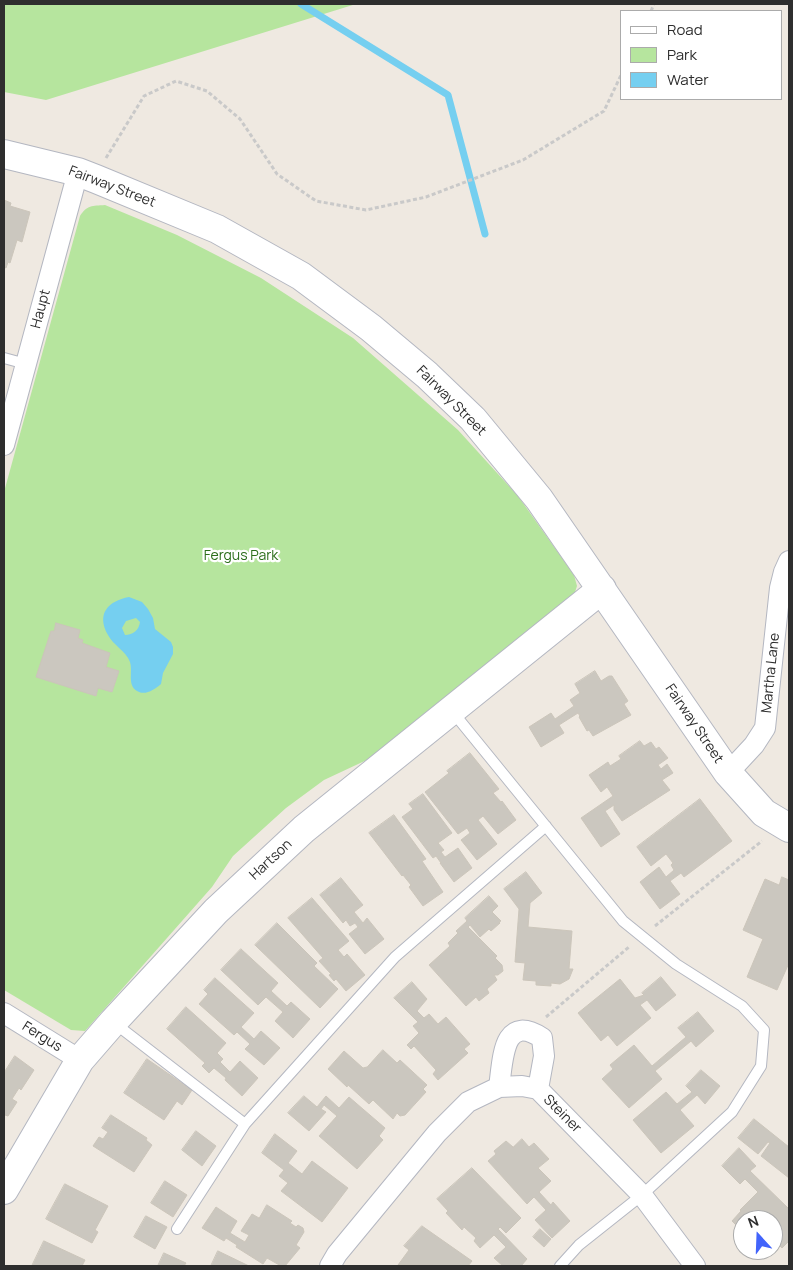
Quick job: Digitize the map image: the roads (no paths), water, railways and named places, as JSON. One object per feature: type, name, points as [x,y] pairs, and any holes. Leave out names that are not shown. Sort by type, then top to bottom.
[{"type":"street","name":"Fairway Street","points":[[4,154],[87,175],[218,229],[301,276],[371,328],[427,375],[473,419],[539,499],[728,773],[764,813],[789,828]]},
{"type":"street","name":"Haupt","points":[[4,445],[26,364],[87,175]]},
{"type":"street","name":"Martha Lane","points":[[728,773],[754,746],[765,728],[780,588],[789,561]]},
{"type":"street","name":"Hartson","points":[[4,1190],[80,1060],[216,911],[304,828],[602,589]]},
{"type":"street","name":"Fergus","points":[[4,1013],[80,1060]]},
{"type":"street","points":[[499,1087],[506,1042],[512,1034],[530,1030],[542,1038],[544,1056],[538,1089]]},
{"type":"street","name":"Steiner","points":[[330,1266],[337,1254],[437,1133],[468,1102],[499,1087],[522,1086],[538,1089],[642,1195],[695,1266]]},
{"type":"lane","points":[[4,358],[26,364]]},
{"type":"lane","points":[[451,710],[623,921],[676,964],[742,1006],[764,1030],[761,1066],[732,1112],[642,1195],[579,1245],[560,1266]]},
{"type":"lane","points":[[177,1229],[245,1124],[395,957],[546,826]]},
{"type":"lane","points":[[113,1022],[245,1124]]},
{"type":"water","points":[[129,597],[142,602],[153,618],[155,629],[171,642],[173,647],[173,654],[163,673],[161,684],[146,693],[137,691],[132,685],[130,662],[126,655],[110,639],[103,621],[106,610],[110,605]],"holes":[[[136,618],[140,622],[135,632],[125,635],[122,628],[126,621]]]},
{"type":"waterway","points":[[301,4],[448,95],[485,234]]},
{"type":"park label","name":"Fergus Park","points":[[241,556]]}]
